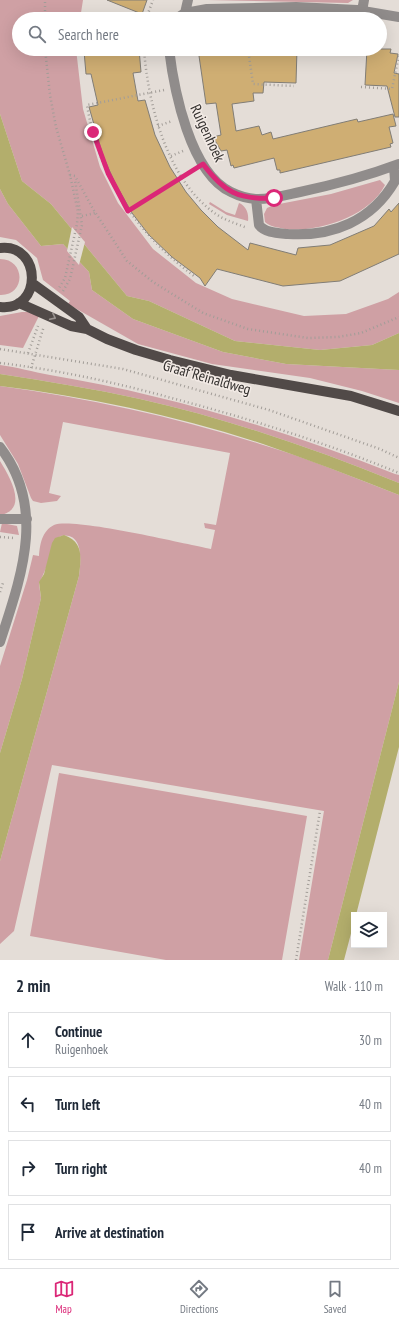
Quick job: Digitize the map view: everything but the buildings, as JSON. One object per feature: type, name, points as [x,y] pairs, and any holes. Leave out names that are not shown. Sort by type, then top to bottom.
[{"type":"main road","points":[[0,248],[12,249],[26,259],[30,266],[32,283],[27,294],[19,303],[12,306],[0,307]]},
{"type":"main road","name":"Graaf Reinaldweg","points":[[32,283],[79,317],[87,329]]},
{"type":"main road","name":"Graaf Reinaldweg","points":[[19,303],[71,326],[87,329],[107,339],[136,350],[170,360],[231,376],[351,396],[399,411]]},
{"type":"street","points":[[183,12],[188,0]]},
{"type":"street","points":[[362,11],[364,0]]},
{"type":"street","points":[[196,12],[207,9],[266,8],[368,12]]},
{"type":"street","points":[[387,15],[399,17]]},
{"type":"street","name":"Ruigenhoek","points":[[170,56],[175,88],[187,130],[203,164],[222,187],[242,196],[256,199],[274,198],[331,185],[396,165]]},
{"type":"street","points":[[256,199],[258,225],[261,228],[276,233],[297,235],[328,232],[357,219],[377,204],[395,181],[396,165]]},
{"type":"street","points":[[0,447],[12,467],[18,482],[27,519],[24,559],[0,642]]},
{"type":"street","points":[[0,519],[27,519]]},
{"type":"path","points":[[45,0],[45,12]]},
{"type":"path","points":[[149,12],[153,0]]},
{"type":"path","points":[[361,87],[392,89],[399,55]]},
{"type":"path","points":[[46,56],[50,95],[56,127],[70,175],[78,212],[77,224],[65,278]]},
{"type":"path","points":[[249,56],[253,84],[294,86]]},
{"type":"path","points":[[175,88],[87,105],[93,132],[102,160],[128,211],[161,250],[194,276]]},
{"type":"path","points":[[128,211],[203,164]]},
{"type":"path","points":[[70,175],[75,176],[95,212],[127,261],[153,282],[185,304],[223,321],[248,329],[308,338],[338,337],[361,333],[399,317]]},
{"type":"path","points":[[70,279],[82,225],[82,216],[75,176]]},
{"type":"path","points":[[82,216],[95,212]]},
{"type":"path","name":"Graaf Reinaldweg","points":[[0,349],[123,369],[269,410],[399,458]]},
{"type":"path","points":[[0,363],[84,377],[137,388],[208,407],[286,431],[356,455],[399,473]]},
{"type":"path","points":[[296,960],[320,811]]},
{"type":"shaded area","points":[[0,0],[83,0],[81,12],[12,12],[12,56],[77,56],[83,109],[100,167],[118,203],[153,249],[196,283],[232,299],[304,316],[346,314],[388,299],[399,292],[399,333],[372,345],[320,350],[235,341],[149,301],[127,296],[51,204],[22,181],[0,114]]},
{"type":"shaded area","points":[[208,0],[353,0],[348,3]]},
{"type":"shaded area","points":[[0,114],[22,181],[51,204],[127,296],[149,301],[235,341],[320,350],[372,345],[399,333],[399,370],[286,364],[223,352],[133,319],[92,290],[89,272],[63,244],[41,246],[8,204],[0,189]]},
{"type":"shaded area","points":[[380,180],[385,185],[378,196],[368,206],[342,220],[327,225],[298,230],[285,229],[265,222],[264,214],[267,208],[274,205],[331,194]]},
{"type":"shaded area","points":[[0,189],[8,204],[41,246],[63,244],[89,272],[92,290],[133,319],[223,352],[286,364],[399,370],[399,403],[362,391],[310,378],[212,364],[138,344],[68,304],[70,301],[43,280],[37,258],[16,240],[0,237]]},
{"type":"shaded area","points":[[210,202],[226,212],[235,215],[239,203],[244,206],[246,210],[248,221],[227,215],[209,204]]},
{"type":"shaded area","points":[[0,259],[9,261],[15,265],[20,277],[15,290],[9,294],[0,295]]},
{"type":"shaded area","points":[[28,312],[39,316],[23,348],[0,345],[0,316]]},
{"type":"shaded area","points":[[0,365],[94,383],[226,416],[311,443],[399,475],[399,483],[336,458],[239,425],[140,399],[70,385],[0,374]]},
{"type":"shaded area","points":[[0,374],[70,385],[140,399],[239,425],[336,458],[399,483],[399,495],[263,444],[199,425],[166,416],[100,402],[0,386]]},
{"type":"shaded area","points":[[0,386],[66,396],[131,409],[196,425],[278,449],[399,495],[399,682],[328,960],[299,960],[324,811],[52,765],[14,931],[0,944],[0,861],[80,570],[80,555],[77,543],[73,538],[68,536],[60,536],[39,584],[41,598],[22,679],[0,753],[0,666],[27,580],[33,555],[39,556],[44,534],[50,528],[54,525],[65,524],[105,528],[211,549],[215,530],[205,528],[204,523],[216,525],[230,453],[63,422],[49,493],[61,496],[57,501],[41,503],[33,501],[18,464],[0,435]]},
{"type":"shaded area","points":[[0,461],[12,484],[15,492],[15,500],[14,507],[9,512],[0,515]]},
{"type":"shaded area","points":[[2,523],[17,526],[19,535],[0,532]]},
{"type":"shaded area","points":[[64,535],[75,542],[80,551],[79,576],[0,861],[0,753],[22,679],[41,598],[39,582],[44,574],[52,543],[55,538]]},
{"type":"shaded area","points":[[399,682],[399,747],[357,912],[351,912],[351,933],[344,960],[328,960]]},
{"type":"shaded area","points":[[59,773],[307,816],[282,960],[166,960],[30,936]]},
{"type":"pier","points":[[72,227],[85,242],[79,265],[67,251]]},
{"type":"route","points":[[93,132],[102,160],[123,204],[128,211],[203,164],[222,187],[231,192],[256,199],[274,198]]}]
